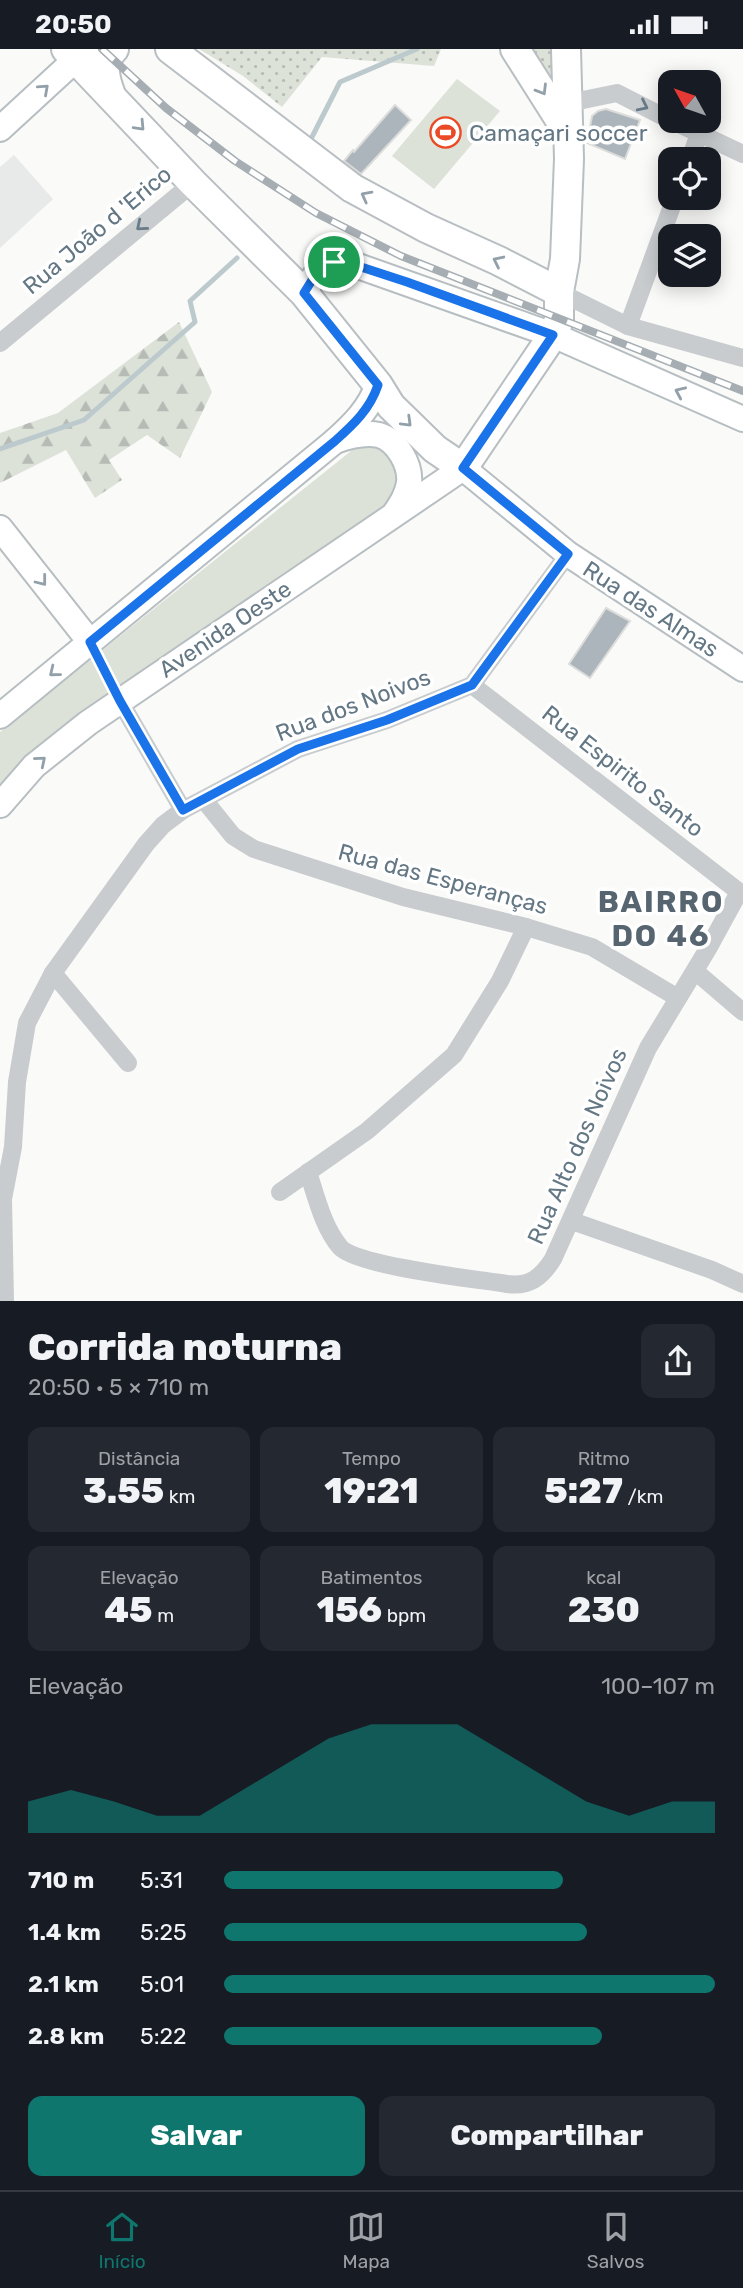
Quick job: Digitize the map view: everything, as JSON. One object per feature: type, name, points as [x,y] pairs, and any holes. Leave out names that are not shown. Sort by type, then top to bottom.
[{"type":"main road","points":[[111,95],[104,67],[108,55],[114,49]]},
{"type":"main road","points":[[170,49],[352,188],[426,228],[559,292]]},
{"type":"main road","points":[[515,49],[568,119]]},
{"type":"main road","points":[[76,53],[193,183],[304,293],[378,385],[391,406],[435,449],[463,468],[553,335],[559,320],[559,292],[565,259],[569,159],[566,49]]},
{"type":"street","points":[[0,129],[76,53]]},
{"type":"street","points":[[568,119],[583,100],[617,93],[658,114]]},
{"type":"street","points":[[694,147],[699,134],[743,154]]},
{"type":"street","name":"Rua João d 'Erico","points":[[0,343],[193,183]]},
{"type":"street","points":[[628,326],[672,210]]},
{"type":"street","points":[[304,293],[317,272],[334,262],[344,263],[407,282],[553,335],[743,419]]},
{"type":"street","points":[[559,292],[628,326],[743,358]]},
{"type":"street","points":[[0,716],[335,441],[358,420],[371,402],[378,385]]},
{"type":"street","points":[[335,441],[362,434],[391,441],[409,471],[406,494],[393,517]]},
{"type":"street","name":"Avenida Oeste","points":[[0,805],[34,766],[120,701],[463,468]]},
{"type":"street","name":"Rua das Almas","points":[[463,468],[568,554],[743,670]]},
{"type":"street","points":[[0,528],[90,642]]},
{"type":"street","points":[[472,685],[568,554]]},
{"type":"street","name":"Rua dos Noivos","points":[[5,1301],[3,1199],[15,1137],[17,1082],[26,1023],[52,973],[146,844],[163,825],[183,810],[298,749],[387,720],[472,685]]},
{"type":"street","name":"Rua Espirito Santo","points":[[472,685],[741,894]]},
{"type":"street","points":[[120,701],[183,810]]},
{"type":"street","name":"Rua das Esperanças","points":[[205,800],[233,836],[254,849],[403,897],[526,927],[592,947],[678,998]]},
{"type":"street","name":"Rua Alto dos Noivos","points":[[308,1172],[333,1237],[341,1249],[355,1257],[507,1285],[525,1285],[538,1277],[548,1267],[572,1221],[648,1048],[741,894]]},
{"type":"street","points":[[280,1192],[378,1123],[454,1055],[499,981],[526,927]]},
{"type":"street","points":[[695,971],[743,1012]]},
{"type":"street","points":[[52,973],[128,1063]]},
{"type":"street","points":[[572,1221],[701,1266],[743,1285]]},
{"type":"path","points":[[90,642],[120,701]]},
{"type":"shaded area","points":[[14,155],[53,199],[0,248],[0,167]]},
{"type":"green space","points":[[199,49],[441,49],[434,66],[322,57],[282,107],[243,76]]},
{"type":"green space","points":[[517,49],[563,49],[567,125]]},
{"type":"green space","name":"Camaçari soccer","points":[[457,79],[500,111],[434,189],[392,156]]},
{"type":"green space","points":[[179,322],[212,392],[180,458],[147,435],[109,460],[122,480],[95,498],[66,450],[0,483],[0,433],[58,413]]},
{"type":"green space","points":[[370,443],[387,452],[394,464],[395,498],[36,753],[0,793],[0,732],[356,447]]},
{"type":"building","points":[[395,105],[411,120],[361,174],[344,161]]},
{"type":"building","points":[[606,109],[640,120],[625,159],[587,143],[592,116]]},
{"type":"building","points":[[606,608],[630,621],[590,678],[569,664]]},
{"type":"waterway","points":[[312,137],[340,82],[417,49]]},
{"type":"waterway","points":[[0,449],[84,420],[195,322],[190,301],[237,258]]},
{"type":"railway","points":[[102,49],[166,108],[235,161],[316,213],[401,256],[743,391]]},
{"type":"place","name":"Camaçari soccer","points":[[446,133]]},
{"type":"district","name":"BAIRRO DO 46","points":[[661,920]]},
{"type":"route","points":[[334,262],[358,266],[407,282],[553,335],[463,468],[568,554],[472,685],[387,720],[298,749],[183,810],[120,701],[90,642],[335,441],[358,420],[371,402],[378,385],[304,293],[317,272],[334,262]]}]
